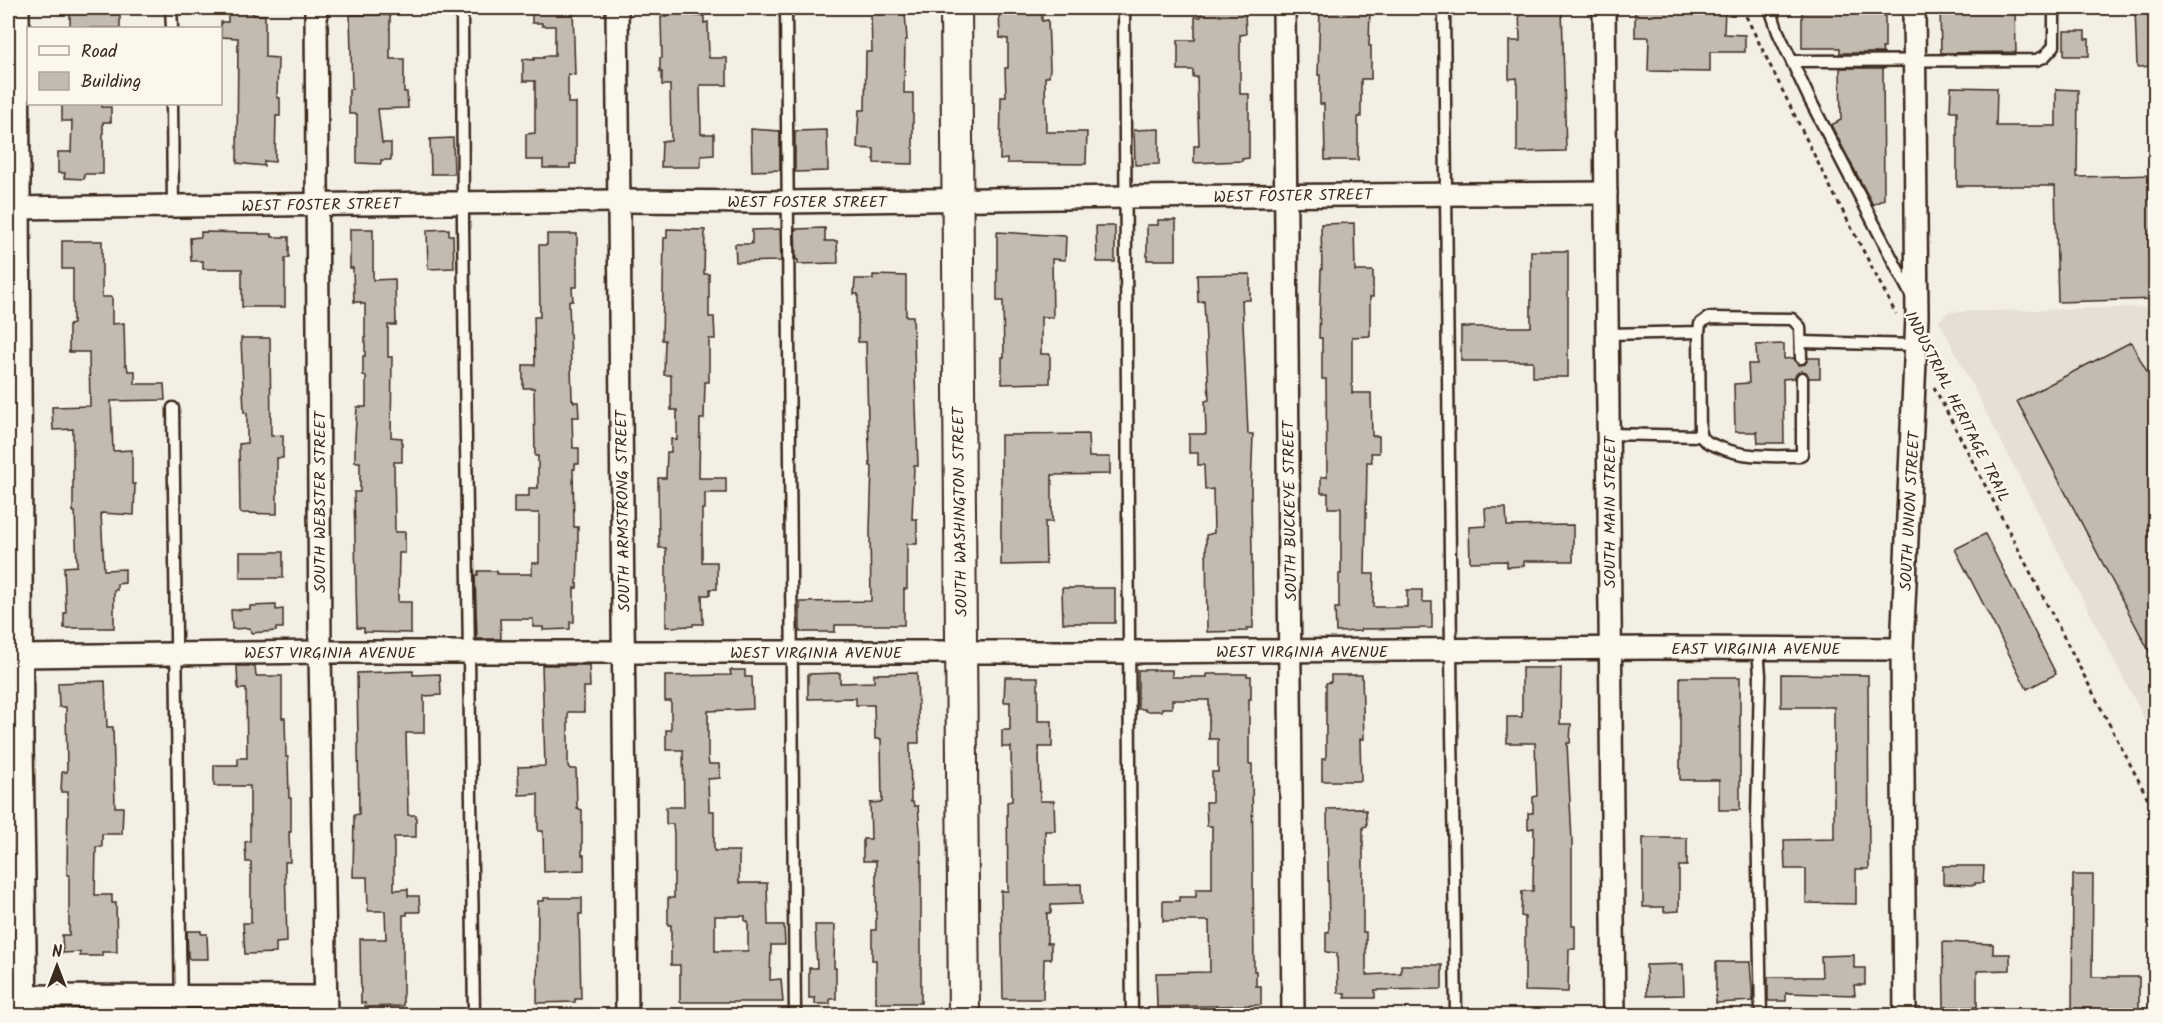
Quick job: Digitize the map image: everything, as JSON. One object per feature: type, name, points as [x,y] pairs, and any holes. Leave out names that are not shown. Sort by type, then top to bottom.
[{"type":"main road","name":"SOUTH WASHINGTON STREET","points":[[956,8],[964,1016]]},
{"type":"street","points":[[18,8],[13,208],[22,656],[15,742],[20,1002],[181,1007],[326,1006]]},
{"type":"street","name":"SOUTH WEBSTER STREET","points":[[316,8],[320,652],[326,1006]]},
{"type":"street","name":"SOUTH ARMSTRONG STREET","points":[[617,8],[627,1016]]},
{"type":"street","name":"SOUTH BUCKEYE STREET","points":[[1284,8],[1293,1016]]},
{"type":"street","name":"SOUTH MAIN STREET","points":[[1604,8],[1614,1016]]},
{"type":"street","name":"SOUTH UNION STREET","points":[[1905,1016],[1902,649],[1917,308],[1914,8]]},
{"type":"street","name":"WEST FOSTER STREET","points":[[13,208],[1606,193]]},
{"type":"street","name":"WEST VIRGINIA AVENUE","points":[[22,656],[320,652],[1290,652],[1610,648]]},
{"type":"street","name":"EAST VIRGINIA AVENUE","points":[[1610,648],[1902,649]]},
{"type":"lane","points":[[171,8],[172,27]]},
{"type":"lane","points":[[462,8],[474,1016]]},
{"type":"lane","points":[[786,8],[795,1016]]},
{"type":"lane","points":[[1124,8],[1132,1016]]},
{"type":"lane","points":[[1444,8],[1456,1016]]},
{"type":"lane","points":[[1770,8],[1778,32],[1792,61],[1917,308]]},
{"type":"lane","points":[[1792,61],[2036,60],[2044,57],[2054,46],[2054,8]]},
{"type":"lane","points":[[172,105],[173,206]]},
{"type":"lane","points":[[1801,358],[1800,327],[1792,319],[1708,318],[1700,324],[1700,436],[1705,442],[1751,457],[1802,454],[1802,378]]},
{"type":"lane","points":[[1608,334],[1699,332]]},
{"type":"lane","points":[[1801,342],[1915,347]]},
{"type":"lane","points":[[173,408],[181,1007]]},
{"type":"lane","points":[[1609,434],[1700,436]]},
{"type":"lane","points":[[1758,649],[1760,675],[1757,818],[1761,1016]]},
{"type":"path","name":"INDUSTRIAL HERITAGE TRAIL","points":[[1742,8],[1818,163],[2156,814]]},
{"type":"shaded area","points":[[2155,307],[2155,739],[1939,321],[1948,312]]},
{"type":"building","points":[[70,8],[120,8],[120,27],[70,27]]},
{"type":"building","points":[[532,8],[573,8],[575,75],[568,74],[568,103],[576,103],[576,164],[570,164],[570,168],[543,168],[543,160],[526,160],[526,134],[535,133],[535,81],[523,81],[523,59],[534,60],[534,58],[544,58],[544,56],[555,56],[555,26],[532,23]]},
{"type":"building","points":[[665,8],[695,8],[695,16],[704,16],[704,23],[708,22],[709,58],[727,58],[727,85],[700,85],[701,134],[714,134],[714,155],[701,156],[701,167],[661,167],[662,141],[671,141],[670,85],[662,85],[662,72],[660,72],[661,17],[666,17]]},
{"type":"building","points":[[1201,8],[1240,8],[1240,12],[1245,12],[1246,34],[1240,35],[1240,94],[1249,94],[1249,158],[1242,159],[1242,161],[1194,163],[1194,146],[1199,146],[1197,77],[1193,77],[1193,70],[1178,70],[1178,40],[1195,40],[1195,17],[1201,17]]},
{"type":"building","points":[[1320,8],[1370,8],[1371,79],[1361,79],[1358,160],[1325,160],[1324,104],[1320,104],[1320,75],[1318,75]]},
{"type":"building","points":[[1519,8],[1562,8],[1566,151],[1517,152],[1517,78],[1509,79],[1509,41],[1520,41]]},
{"type":"building","points":[[1635,8],[1725,8],[1724,34],[1745,35],[1745,52],[1710,52],[1710,72],[1648,71],[1649,37],[1635,37]]},
{"type":"building","points":[[1802,8],[1885,8],[1883,53],[1840,53],[1840,48],[1802,48]]},
{"type":"building","points":[[1940,8],[2015,8],[2016,52],[1941,53]]},
{"type":"building","points":[[2135,8],[2156,8],[2156,66],[2137,67]]},
{"type":"building","points":[[999,11],[1042,11],[1042,21],[1048,20],[1050,69],[1049,77],[1045,77],[1046,132],[1087,132],[1086,164],[1007,163],[1007,159],[1000,160],[1001,97],[1006,97],[1005,68],[1008,68],[1008,39],[1000,38]]},
{"type":"building","points":[[228,12],[253,12],[253,15],[265,15],[265,57],[278,58],[277,98],[280,98],[280,116],[276,116],[275,162],[264,161],[264,166],[237,163],[238,38],[222,37],[221,22],[228,22]]},
{"type":"building","points":[[871,12],[905,12],[907,40],[905,40],[904,93],[913,93],[913,164],[874,163],[874,149],[857,148],[859,110],[865,110],[866,52],[872,52]]},
{"type":"building","points":[[350,15],[390,15],[390,59],[404,59],[404,92],[407,92],[408,108],[378,109],[382,143],[391,143],[391,160],[381,160],[381,164],[357,163],[357,114],[349,114],[349,89],[352,89]]},
{"type":"building","points":[[2064,31],[2085,31],[2085,39],[2089,39],[2089,56],[2064,56]]},
{"type":"building","points":[[1840,68],[1883,68],[1884,199],[1873,205],[1831,125],[1841,120]]},
{"type":"building","points":[[1951,87],[1997,88],[1996,126],[2056,126],[2056,89],[2078,90],[2077,177],[2156,175],[2156,299],[2058,302],[2055,186],[1957,186],[1957,111],[1950,111]]},
{"type":"building","points":[[62,105],[111,107],[111,122],[103,122],[103,174],[84,174],[84,179],[64,178],[65,173],[58,173],[58,152],[71,152],[72,121],[62,121]]},
{"type":"building","points":[[751,129],[780,131],[780,170],[752,171]]},
{"type":"building","points":[[1159,129],[1159,164],[1135,165],[1134,130]]},
{"type":"building","points":[[827,130],[828,171],[795,172],[795,131]]},
{"type":"building","points":[[453,138],[454,174],[431,174],[430,139]]},
{"type":"building","points":[[1158,220],[1176,220],[1176,260],[1147,260],[1147,225],[1158,225]]},
{"type":"building","points":[[1354,223],[1355,271],[1373,271],[1373,297],[1370,297],[1370,336],[1352,337],[1352,393],[1371,393],[1372,436],[1379,436],[1379,453],[1371,453],[1372,462],[1367,462],[1365,574],[1374,574],[1373,607],[1407,607],[1407,590],[1422,590],[1422,602],[1432,602],[1432,628],[1361,629],[1361,631],[1336,632],[1335,608],[1339,608],[1339,574],[1341,574],[1341,508],[1328,508],[1328,493],[1321,493],[1321,477],[1327,477],[1326,379],[1322,379],[1322,338],[1319,338],[1322,270],[1321,224]]},
{"type":"building","points":[[1096,226],[1115,226],[1115,262],[1097,262]]},
{"type":"building","points":[[825,228],[825,241],[837,241],[838,263],[798,264],[795,229]]},
{"type":"building","points":[[350,229],[373,229],[373,280],[395,279],[396,325],[388,325],[388,357],[392,357],[391,437],[402,438],[402,462],[394,462],[395,532],[405,532],[405,553],[399,553],[398,602],[411,602],[411,633],[364,632],[364,628],[357,628],[354,492],[360,492],[360,462],[355,462],[355,437],[357,407],[366,407],[366,376],[363,375],[365,304],[354,302],[353,268],[350,268]]},
{"type":"building","points":[[449,229],[449,235],[453,235],[454,268],[428,269],[427,230]]},
{"type":"building","points":[[667,229],[705,230],[704,274],[709,274],[709,317],[714,317],[715,339],[709,339],[709,382],[705,382],[704,419],[700,419],[699,478],[726,478],[726,493],[705,493],[705,509],[702,509],[702,562],[717,562],[717,589],[710,589],[710,595],[702,595],[703,624],[666,627],[666,548],[659,548],[658,478],[666,478],[667,452],[671,452],[671,439],[677,440],[677,410],[671,410],[671,375],[664,375],[665,340],[662,340],[664,238],[667,238]]},
{"type":"building","points":[[780,229],[781,261],[736,262],[735,244],[752,244],[752,230]]},
{"type":"building","points":[[201,232],[259,233],[272,234],[272,237],[289,237],[289,258],[285,258],[285,307],[242,307],[242,269],[203,269],[203,261],[191,261],[190,238],[201,237]]},
{"type":"building","points":[[997,232],[1066,236],[1065,260],[1052,259],[1053,317],[1041,317],[1041,354],[1050,354],[1050,383],[1002,384],[1003,301],[997,301]]},
{"type":"building","points":[[547,234],[577,234],[577,287],[572,287],[573,301],[569,301],[572,399],[578,402],[579,417],[572,417],[573,448],[579,448],[579,464],[575,464],[575,469],[573,469],[574,527],[578,527],[574,622],[570,622],[570,629],[543,630],[543,627],[533,627],[533,619],[500,619],[501,639],[477,639],[475,575],[478,575],[478,571],[497,571],[497,574],[532,574],[532,563],[539,563],[539,513],[514,513],[514,496],[529,496],[529,488],[538,488],[534,388],[523,388],[523,365],[535,365],[534,317],[540,317],[539,245],[547,245]]},
{"type":"building","points":[[62,241],[102,241],[102,297],[112,297],[112,324],[124,323],[125,365],[128,371],[135,371],[135,384],[164,384],[165,400],[111,401],[113,451],[132,450],[132,484],[135,484],[134,515],[101,513],[104,570],[125,569],[125,583],[117,584],[117,590],[114,590],[114,628],[64,628],[64,613],[66,613],[64,567],[77,566],[75,512],[73,512],[73,429],[53,430],[52,407],[90,406],[89,352],[69,352],[69,325],[73,324],[73,269],[62,269]]},
{"type":"building","points":[[1531,251],[1568,251],[1568,377],[1533,377],[1533,361],[1461,361],[1461,327],[1531,327]]},
{"type":"building","points":[[1250,274],[1250,300],[1242,300],[1248,434],[1253,434],[1251,488],[1253,628],[1247,628],[1247,631],[1207,632],[1206,535],[1214,533],[1213,489],[1205,490],[1204,465],[1198,465],[1198,453],[1189,453],[1189,434],[1206,434],[1205,401],[1209,400],[1204,301],[1198,302],[1197,275]]},
{"type":"building","points":[[873,275],[906,276],[906,316],[913,316],[918,466],[914,466],[912,519],[917,519],[917,544],[907,544],[904,625],[835,625],[835,632],[800,632],[800,602],[871,601],[872,466],[870,466],[866,342],[858,342],[858,294],[854,294],[855,279],[873,279]]},
{"type":"building","points":[[241,338],[270,338],[271,436],[283,435],[283,458],[277,458],[277,514],[240,513],[239,444],[247,443]]},
{"type":"building","points":[[2131,342],[2156,389],[2156,664],[2017,401]]},
{"type":"building","points":[[1784,344],[1784,359],[1794,358],[1798,365],[1805,364],[1808,358],[1820,358],[1820,378],[1809,378],[1806,372],[1801,371],[1794,378],[1783,379],[1784,443],[1758,443],[1757,432],[1735,432],[1734,384],[1749,383],[1748,364],[1757,364],[1756,345]]},
{"type":"building","points":[[1088,434],[1089,457],[1110,457],[1110,474],[1052,475],[1052,522],[1045,522],[1046,564],[1001,565],[1001,435]]},
{"type":"building","points":[[1485,508],[1506,508],[1507,526],[1573,525],[1573,561],[1524,561],[1524,566],[1507,567],[1507,561],[1470,562],[1469,527],[1486,526]]},
{"type":"building","points":[[1985,534],[2056,674],[2027,689],[1955,549]]},
{"type":"building","points":[[240,552],[283,552],[283,578],[240,578]]},
{"type":"building","points":[[1062,588],[1115,588],[1115,623],[1063,623]]},
{"type":"building","points":[[276,605],[276,610],[283,609],[283,628],[276,628],[276,631],[251,633],[250,628],[232,629],[231,610],[250,609],[250,606]]},
{"type":"building","points":[[542,665],[589,665],[590,687],[584,687],[584,712],[568,712],[568,766],[570,769],[576,769],[577,808],[582,810],[584,870],[544,872],[543,831],[538,831],[538,794],[519,795],[518,767],[545,766]]},
{"type":"building","points":[[237,666],[255,666],[256,676],[282,676],[282,718],[285,718],[291,832],[289,832],[290,862],[285,862],[287,942],[276,943],[276,953],[245,954],[243,923],[251,923],[251,862],[246,862],[245,842],[250,841],[250,786],[214,786],[214,765],[238,765],[238,758],[247,758],[246,689],[238,689]]},
{"type":"building","points":[[1522,668],[1561,668],[1560,724],[1571,724],[1570,743],[1567,743],[1572,841],[1572,925],[1575,925],[1575,949],[1569,949],[1568,992],[1525,991],[1525,917],[1521,916],[1522,891],[1533,891],[1534,828],[1528,829],[1528,813],[1533,813],[1533,797],[1537,796],[1535,743],[1507,743],[1507,717],[1522,717]]},
{"type":"building","points":[[730,670],[745,670],[745,677],[752,677],[753,709],[708,711],[708,759],[709,764],[719,764],[720,778],[708,779],[709,811],[714,811],[714,851],[739,851],[739,883],[767,883],[768,925],[784,925],[785,945],[771,945],[770,980],[781,979],[783,1002],[680,1002],[680,965],[671,965],[668,898],[674,898],[674,834],[673,824],[666,824],[666,807],[684,807],[683,750],[666,750],[666,730],[671,730],[671,701],[665,701],[665,676],[731,675]],"holes":[[[715,916],[745,916],[745,921],[748,921],[748,951],[715,951]]]},
{"type":"building","points":[[1138,670],[1172,670],[1172,677],[1207,677],[1207,674],[1247,674],[1251,676],[1249,764],[1252,764],[1254,971],[1256,971],[1256,986],[1261,986],[1261,1005],[1157,1007],[1156,973],[1210,972],[1209,921],[1163,921],[1163,901],[1179,901],[1179,897],[1196,897],[1196,889],[1212,889],[1212,826],[1207,826],[1206,802],[1212,802],[1212,772],[1218,772],[1218,739],[1209,739],[1209,700],[1172,700],[1172,708],[1162,708],[1162,711],[1138,709]]},
{"type":"building","points":[[413,671],[413,675],[440,674],[441,695],[424,696],[424,733],[406,733],[408,815],[416,815],[416,837],[394,837],[394,890],[408,889],[408,896],[419,896],[420,912],[407,912],[407,915],[403,915],[403,1006],[365,1007],[365,1003],[361,1003],[360,939],[386,939],[385,911],[368,911],[367,877],[353,877],[354,815],[359,814],[357,673]]},
{"type":"building","points":[[840,673],[840,683],[874,682],[874,674],[917,673],[919,743],[910,743],[911,802],[914,806],[918,806],[921,843],[921,1003],[876,1003],[876,960],[872,960],[872,930],[876,930],[876,861],[863,861],[863,839],[871,839],[870,803],[882,802],[881,739],[875,739],[874,705],[856,705],[856,698],[808,699],[808,674]]},
{"type":"building","points":[[1781,674],[1868,675],[1869,869],[1856,869],[1856,904],[1806,903],[1806,869],[1785,869],[1784,840],[1834,839],[1834,707],[1781,707]]},
{"type":"building","points":[[1331,675],[1362,675],[1364,739],[1360,739],[1361,781],[1322,781],[1322,759],[1326,759],[1326,683],[1331,682]]},
{"type":"building","points":[[1005,677],[1038,677],[1038,721],[1052,721],[1052,747],[1039,747],[1040,801],[1054,801],[1055,831],[1045,831],[1045,885],[1081,884],[1082,904],[1051,905],[1051,913],[1047,913],[1047,943],[1051,943],[1051,959],[1044,959],[1043,999],[1003,999],[1001,891],[1008,891],[1007,802],[1012,801],[1011,747],[1002,747],[1002,730],[1010,730],[1010,702],[1004,702]]},
{"type":"building","points":[[1680,677],[1740,677],[1740,810],[1719,810],[1719,780],[1680,780]]},
{"type":"building","points":[[105,681],[107,727],[113,727],[115,807],[123,807],[122,834],[102,834],[102,847],[96,847],[95,895],[112,895],[112,903],[116,903],[117,952],[102,952],[102,956],[80,956],[80,952],[63,953],[62,935],[69,935],[68,792],[61,792],[62,772],[67,772],[66,707],[59,707],[58,683]]},
{"type":"building","points":[[1362,808],[1366,810],[1367,826],[1363,827],[1363,932],[1366,932],[1366,975],[1401,973],[1401,965],[1442,965],[1442,989],[1375,990],[1375,998],[1345,998],[1345,993],[1338,993],[1337,953],[1326,952],[1326,932],[1329,932],[1327,809]]},
{"type":"building","points":[[1643,838],[1687,838],[1687,866],[1679,866],[1679,911],[1664,912],[1664,907],[1643,907]]},
{"type":"building","points":[[1943,866],[1984,866],[1983,883],[1943,884]]},
{"type":"building","points":[[2073,875],[2093,875],[2092,977],[2139,977],[2139,1016],[2072,1016]]},
{"type":"building","points":[[544,898],[582,898],[582,914],[579,914],[581,999],[575,999],[575,1002],[537,1003],[538,901],[544,901]]},
{"type":"building","points":[[815,925],[835,925],[836,999],[830,999],[830,1004],[815,1004],[815,998],[809,998],[809,968],[817,968]]},
{"type":"building","points":[[187,931],[201,931],[201,934],[207,934],[208,959],[188,957]]},
{"type":"building","points":[[1943,942],[1993,944],[1993,954],[2010,954],[2010,970],[1977,971],[1977,1007],[1944,1007]]},
{"type":"building","points":[[1854,955],[1854,968],[1865,968],[1865,985],[1854,985],[1855,995],[1786,993],[1786,1001],[1768,1001],[1768,977],[1822,977],[1821,956]]},
{"type":"building","points":[[1716,962],[1750,962],[1753,1001],[1716,1003]]},
{"type":"building","points":[[1683,964],[1684,995],[1647,996],[1646,965]]}]
